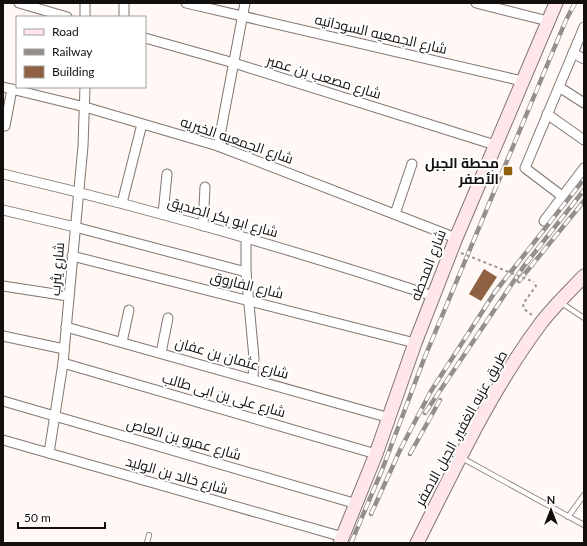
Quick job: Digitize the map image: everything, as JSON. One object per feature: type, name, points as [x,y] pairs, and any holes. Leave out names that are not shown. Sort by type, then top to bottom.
[{"type":"street","points":[[19,3],[64,16]]},
{"type":"street","points":[[85,3],[85,16]]},
{"type":"street","points":[[124,3],[124,16]]},
{"type":"street","name":"شارع الجمعيه السودانيه","points":[[186,3],[522,81]]},
{"type":"street","points":[[218,146],[245,3]]},
{"type":"street","points":[[476,3],[498,5],[548,21]]},
{"type":"street","name":"شارع المحطه","points":[[342,540],[390,418],[433,296],[456,238],[556,3]]},
{"type":"street","points":[[562,196],[525,168],[584,27]]},
{"type":"street","name":"شارع مصعب بن عمير","points":[[146,38],[234,63],[495,145]]},
{"type":"street","points":[[573,53],[584,59]]},
{"type":"street","points":[[559,87],[584,104]]},
{"type":"street","points":[[5,126],[8,88]]},
{"type":"street","name":"شارع الجمعيه الخيريه","points":[[8,88],[85,107],[218,146],[456,238]]},
{"type":"street","name":"شارع يثرب","points":[[49,453],[56,416],[63,363],[68,296],[79,192],[85,88]]},
{"type":"street","points":[[547,114],[584,140]]},
{"type":"street","points":[[122,203],[142,124]]},
{"type":"street","points":[[395,214],[412,164]]},
{"type":"street","points":[[544,221],[584,168]]},
{"type":"street","name":"شارع ابو بكر الصديق","points":[[3,174],[163,214],[433,296]]},
{"type":"street","points":[[163,214],[167,174]]},
{"type":"street","points":[[203,226],[205,187]]},
{"type":"street","points":[[3,210],[75,227],[246,272]]},
{"type":"street","points":[[246,238],[246,272],[254,358],[253,379]]},
{"type":"street","name":"شارع الفاروق","points":[[72,256],[416,343]]},
{"type":"street","name":"طريق عزبه الغفير, الجبل الاصفر","points":[[417,543],[460,457],[507,374],[542,322],[584,276]]},
{"type":"street","points":[[3,286],[68,296]]},
{"type":"street","points":[[122,342],[129,310]]},
{"type":"street","points":[[161,353],[168,318]]},
{"type":"street","name":"شارع عثمان بن عفان","points":[[66,327],[390,418]]},
{"type":"street","points":[[3,336],[64,349]]},
{"type":"street","name":"شارع على بن ابى طالب","points":[[63,363],[376,454]]},
{"type":"street","name":"شارع عمرو بن العاص","points":[[3,401],[357,504]]},
{"type":"street","name":"شارع خالد بن الوليد","points":[[3,440],[342,540]]},
{"type":"lane","points":[[560,302],[584,318]]},
{"type":"lane","points":[[460,457],[584,525]]},
{"type":"lane","points":[[568,517],[584,494]]},
{"type":"lane","points":[[147,543],[149,535]]},
{"type":"path","points":[[461,253],[534,282],[536,286],[523,306],[542,322]]},
{"type":"building","points":[[484,269],[497,277],[481,301],[469,294]]},
{"type":"railway","points":[[351,543],[382,470],[424,359],[566,20],[575,3]]},
{"type":"railway","points":[[371,514],[401,448],[431,391],[495,292],[584,179]]},
{"type":"railway","points":[[425,413],[524,266],[584,190]]},
{"type":"railway","points":[[519,281],[584,201]]},
{"type":"railway","points":[[410,454],[440,400]]},
{"type":"place","name":"محطة الجبل الأصفر","points":[[508,171]]}]
